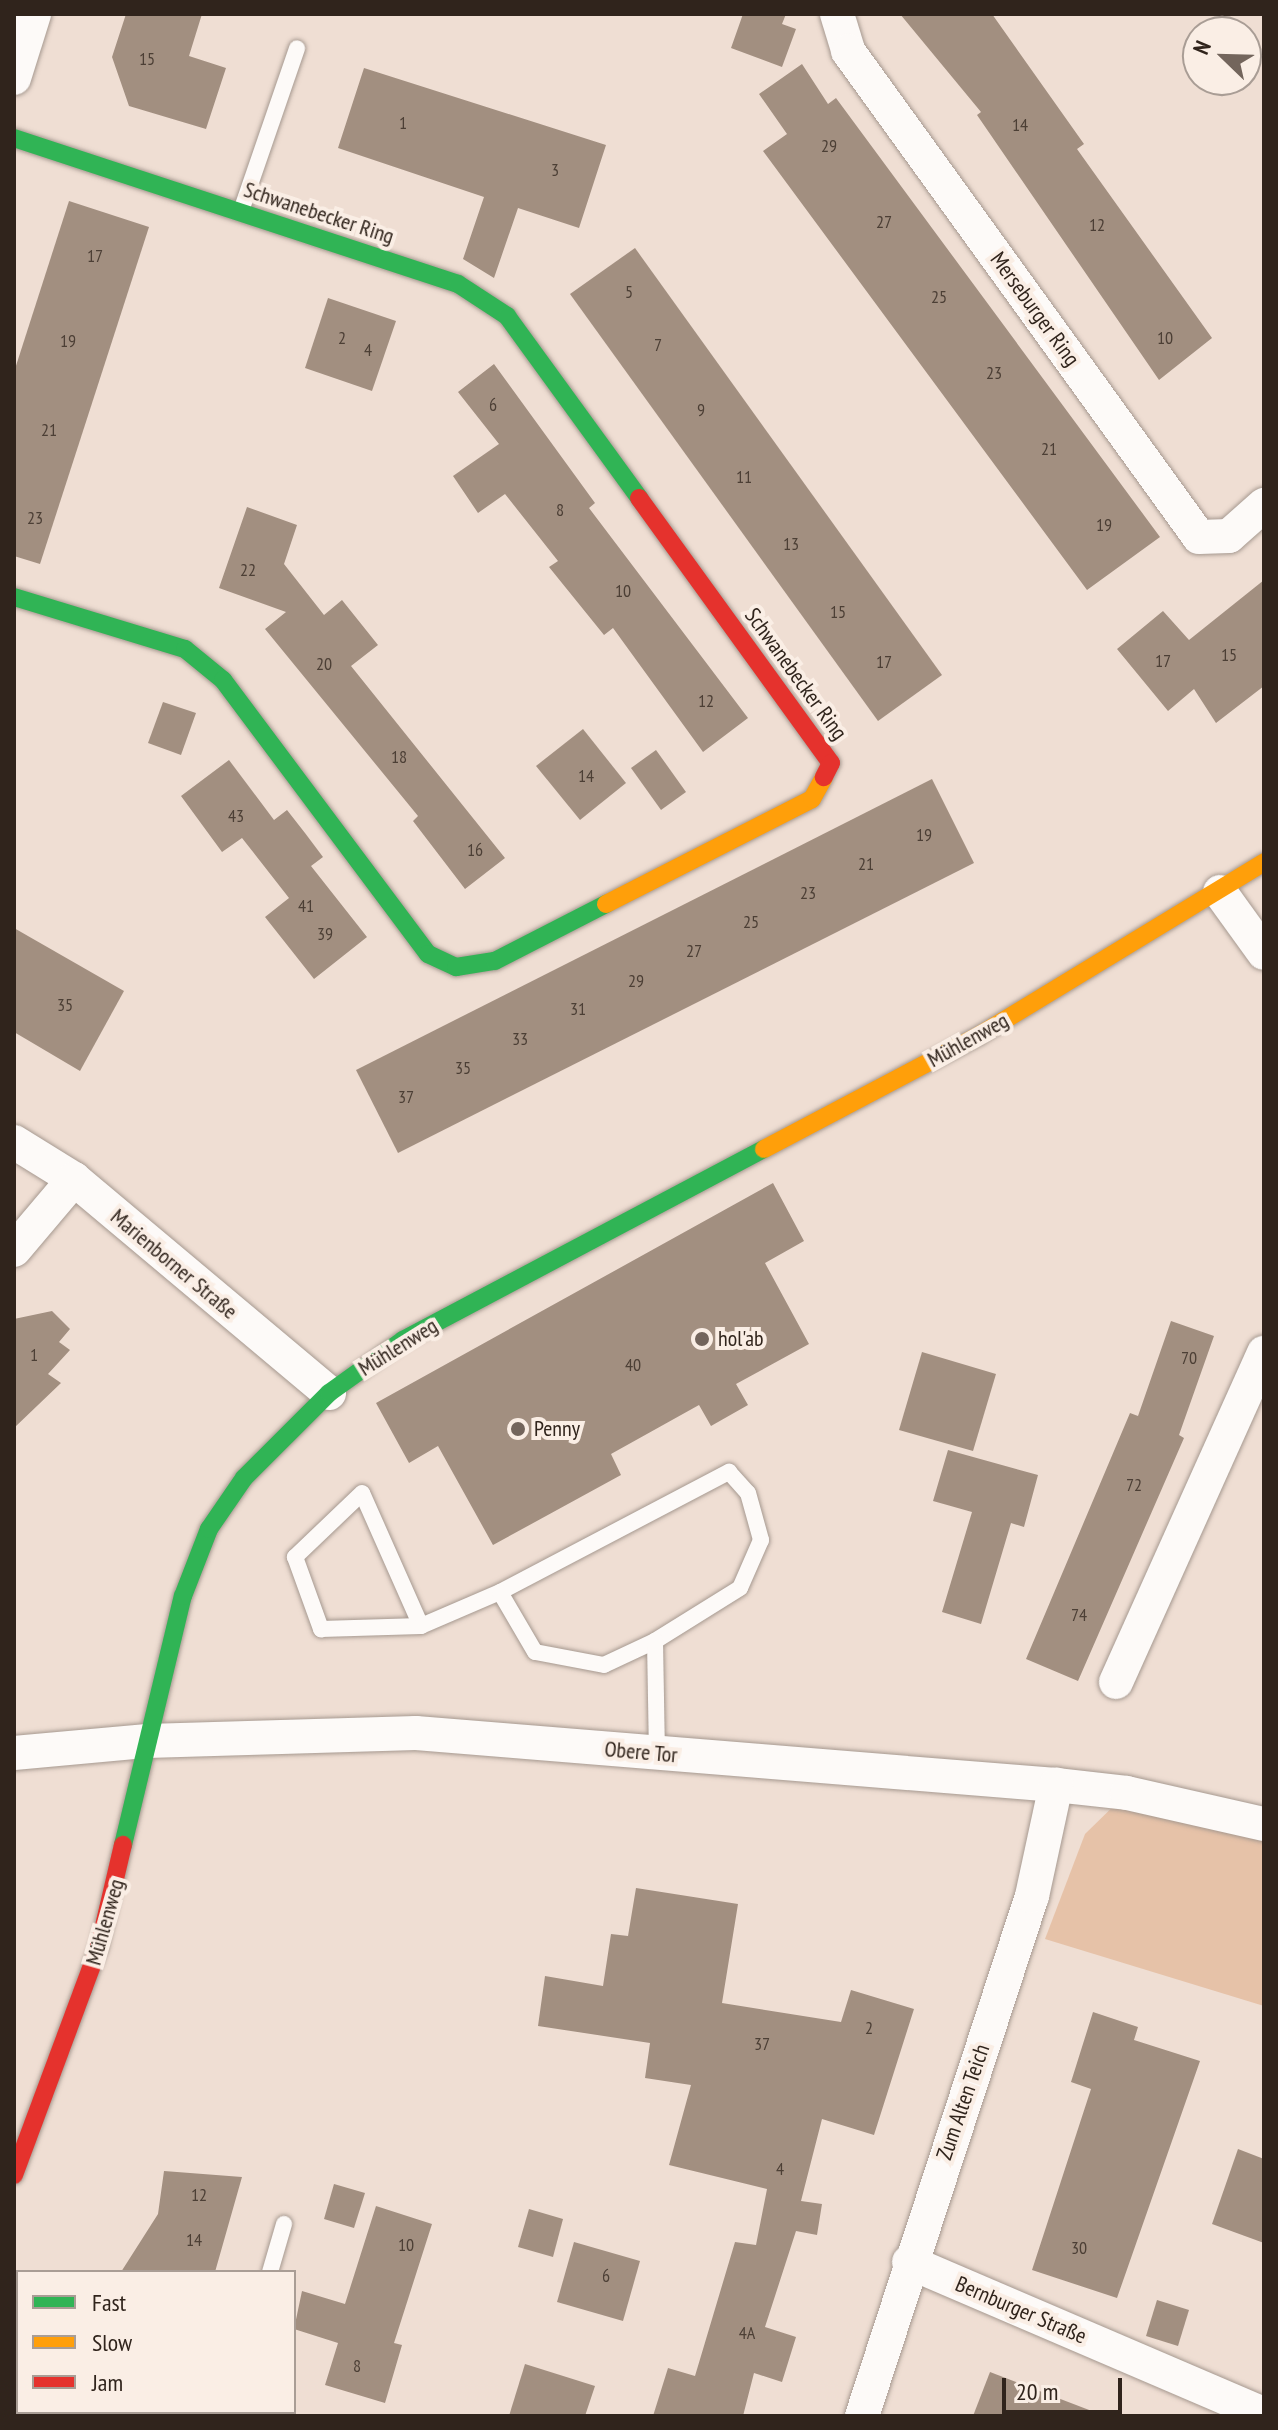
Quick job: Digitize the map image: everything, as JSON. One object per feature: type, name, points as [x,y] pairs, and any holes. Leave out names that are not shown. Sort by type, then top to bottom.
[{"type":"street","points":[[14,78],[34,14]]},
{"type":"street","name":"Merseburger Ring","points":[[837,14],[848,51],[1199,537],[1229,536],[1264,505]]},
{"type":"street","name":"Schwanebecker Ring","points":[[14,138],[458,284],[507,316],[831,763],[812,799],[495,961],[456,967],[428,954],[223,680],[185,649],[14,597]]},
{"type":"street","name":"Mühlenweg","points":[[14,2175],[99,1947],[171,1637],[209,1529],[244,1478],[329,1393],[403,1340],[980,1035],[1220,892],[1264,862]]},
{"type":"street","points":[[1220,892],[1264,953]]},
{"type":"street","name":"Marienborner Straße","points":[[14,1142],[74,1179],[329,1393]]},
{"type":"street","points":[[14,1250],[74,1179]]},
{"type":"street","points":[[1116,1682],[1264,1353]]},
{"type":"street","name":"Obere Tor","points":[[14,1753],[147,1741],[416,1733],[1056,1785],[1127,1793],[1264,1824]]},
{"type":"street","name":"Zum Alten Teich","points":[[862,2416],[909,2262],[1032,1896],[1056,1785]]},
{"type":"street","name":"Bernburger Straße","points":[[909,2262],[1264,2414]]},
{"type":"lane","points":[[241,212],[297,48]]},
{"type":"lane","points":[[421,1626],[362,1493],[295,1557],[321,1629],[421,1626],[500,1592],[729,1472],[748,1493],[761,1540],[740,1588],[655,1641],[604,1665],[535,1652],[500,1592]]},
{"type":"lane","points":[[655,1641],[657,1753]]},
{"type":"lane","points":[[271,2270],[284,2224]]},
{"type":"shaded area","points":[[1127,1793],[1264,1824],[1264,2006],[1045,1939],[1085,1834]]},
{"type":"building","points":[[126,14],[202,14],[189,56],[226,68],[206,129],[129,106],[112,57]]},
{"type":"building","points":[[743,14],[786,14],[782,24],[796,29],[782,67],[731,48]]},
{"type":"building","points":[[900,14],[992,14],[1084,144],[1077,149],[1212,338],[1159,380],[977,115],[981,112]]},
{"type":"building","points":[[802,64],[828,104],[836,98],[1160,537],[1087,590],[763,151],[787,134],[759,94]]},
{"type":"building","points":[[364,68],[606,145],[579,228],[518,208],[494,278],[463,259],[484,197],[338,148]]},
{"type":"building","points":[[69,201],[149,227],[40,564],[14,556],[14,372]]},
{"type":"building","points":[[635,248],[942,675],[878,721],[570,294]]},
{"type":"building","points":[[328,298],[396,321],[372,391],[305,368]]},
{"type":"building","points":[[494,364],[595,503],[589,508],[748,718],[703,752],[613,628],[604,635],[549,567],[558,561],[505,494],[478,513],[453,476],[499,444],[458,392]]},
{"type":"building","points":[[247,507],[297,525],[284,564],[324,615],[342,600],[378,645],[351,666],[505,858],[465,889],[413,821],[418,816],[265,629],[286,612],[219,588]]},
{"type":"building","points":[[1264,580],[1264,686],[1216,723],[1194,689],[1168,711],[1117,649],[1163,611],[1189,640]]},
{"type":"building","points":[[163,702],[196,713],[181,755],[148,743]]},
{"type":"building","points":[[583,729],[626,783],[580,820],[536,766]]},
{"type":"building","points":[[656,750],[686,792],[661,810],[631,768]]},
{"type":"building","points":[[229,760],[274,820],[287,810],[305,833],[323,857],[311,866],[367,937],[314,979],[265,917],[289,898],[242,838],[222,852],[181,796]]},
{"type":"building","points":[[932,779],[974,863],[398,1153],[356,1070]]},
{"type":"building","points":[[14,928],[124,991],[80,1071],[14,1032]]},
{"type":"building","points":[[773,1183],[804,1241],[765,1263],[809,1344],[736,1384],[748,1405],[711,1426],[699,1405],[611,1454],[621,1475],[493,1545],[438,1446],[409,1463],[376,1403]]},
{"type":"building","points":[[52,1311],[70,1329],[59,1342],[70,1350],[48,1374],[61,1383],[14,1428],[14,1319]]},
{"type":"building","points":[[1171,1321],[1214,1336],[1179,1435],[1184,1438],[1078,1681],[1026,1659],[1130,1413],[1138,1416]]},
{"type":"building","points":[[922,1352],[996,1374],[973,1451],[899,1430]]},
{"type":"building","points":[[948,1450],[1038,1475],[1024,1527],[1011,1523],[981,1624],[942,1612],[972,1512],[933,1501]]},
{"type":"building","points":[[636,1888],[738,1904],[722,2003],[841,2022],[851,1990],[914,2009],[874,2135],[822,2119],[801,2201],[822,2204],[817,2235],[796,2231],[765,2327],[796,2337],[782,2382],[754,2373],[743,2416],[653,2416],[668,2368],[695,2376],[735,2242],[756,2245],[767,2189],[669,2165],[691,2085],[645,2078],[650,2043],[538,2026],[545,1976],[603,1986],[611,1934],[628,1936]]},
{"type":"building","points":[[1093,2012],[1138,2027],[1134,2040],[1200,2061],[1117,2298],[1032,2270],[1091,2089],[1071,2082]]},
{"type":"building","points":[[1238,2149],[1264,2159],[1264,2243],[1212,2224]]},
{"type":"building","points":[[164,2171],[242,2177],[216,2270],[122,2270],[158,2214]]},
{"type":"building","points":[[334,2184],[365,2193],[354,2228],[324,2219]]},
{"type":"building","points":[[376,2206],[432,2224],[394,2343],[402,2345],[385,2403],[325,2385],[338,2343],[296,2330],[302,2291],[345,2304]]},
{"type":"building","points":[[529,2209],[563,2219],[553,2257],[518,2247]]},
{"type":"building","points":[[574,2242],[640,2261],[623,2321],[557,2302]]},
{"type":"building","points":[[1157,2300],[1189,2310],[1178,2346],[1146,2336]]},
{"type":"building","points":[[525,2364],[595,2386],[585,2416],[509,2416]]},
{"type":"building","points":[[990,2372],[1097,2413],[1096,2416],[973,2416]]},
{"type":"traffic: fast","points":[[14,138],[458,284],[507,316],[639,498]]},
{"type":"traffic: fast","points":[[14,597],[185,649],[223,680],[428,954],[456,967],[495,961],[606,904]]},
{"type":"traffic: fast","points":[[123,1845],[183,1596],[209,1529],[244,1478],[329,1393],[403,1340],[764,1149]]},
{"type":"traffic: slow","points":[[606,904],[812,799],[824,777]]},
{"type":"traffic: slow","points":[[764,1149],[980,1035],[1264,862]]},
{"type":"traffic: jam","points":[[639,498],[831,763],[824,777]]},
{"type":"traffic: jam","points":[[14,2175],[99,1947],[123,1845]]},
{"type":"place","name":"hol'ab","points":[[702,1339]]},
{"type":"place","name":"Penny","points":[[518,1429]]}]
